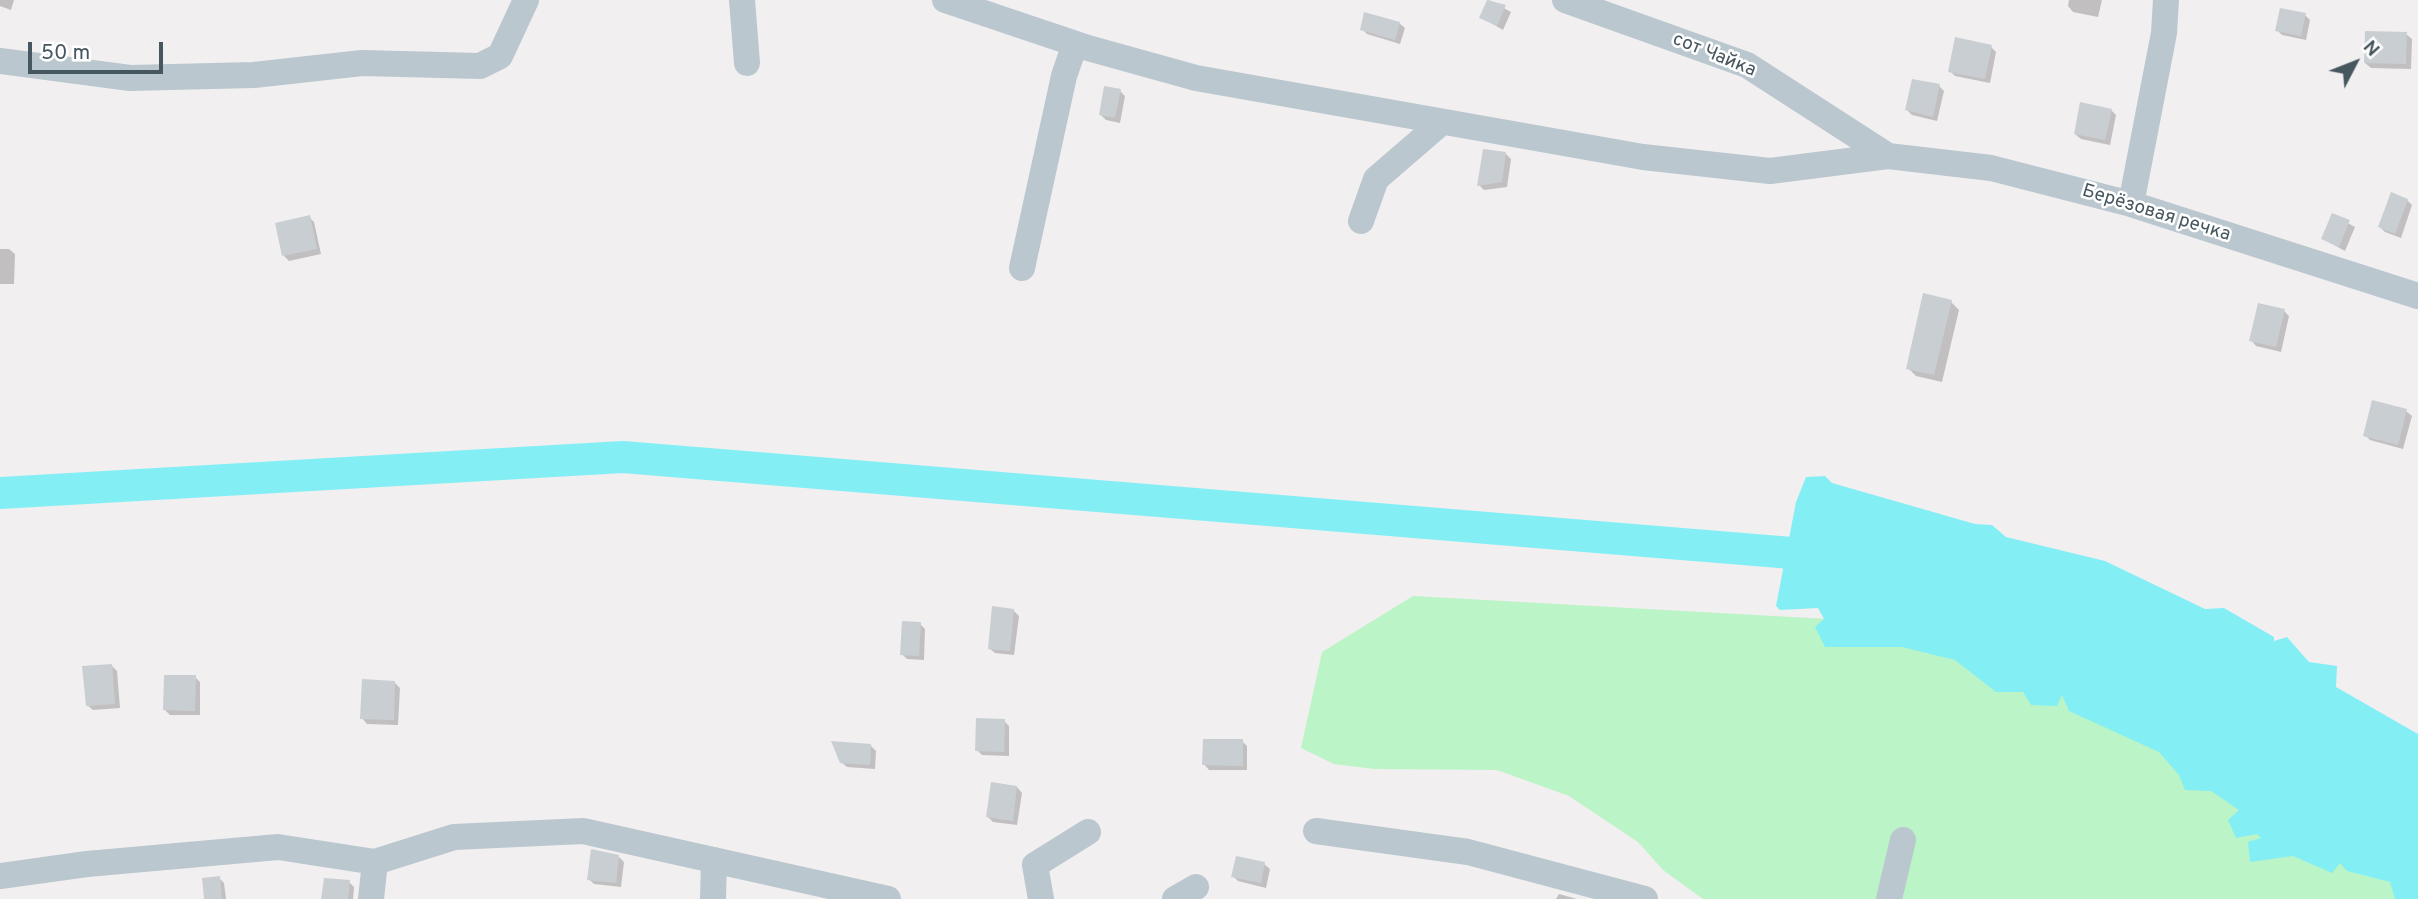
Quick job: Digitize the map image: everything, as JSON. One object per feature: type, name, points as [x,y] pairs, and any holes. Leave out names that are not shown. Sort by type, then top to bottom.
[{"type":"street","points":[[0,61],[130,78],[254,75],[362,63],[480,66],[500,56],[526,0]]},
{"type":"street","points":[[742,0],[747,63]]},
{"type":"street","points":[[945,0],[1075,44],[1196,78],[1643,157],[1770,171],[1888,156]]},
{"type":"street","name":"сот Чайка","points":[[1565,0],[1747,65],[1888,156]]},
{"type":"street","points":[[2131,204],[2164,33],[2166,0]]},
{"type":"street","points":[[1022,268],[1065,76],[1075,44]]},
{"type":"street","points":[[1361,221],[1376,179],[1442,122]]},
{"type":"street","name":"Берёзовая речка","points":[[1888,156],[1991,168],[2131,204],[2418,296]]},
{"type":"street","points":[[0,876],[87,864],[278,847],[375,862],[454,837],[583,831],[888,899]]},
{"type":"street","points":[[1315,831],[1468,852],[1645,899]]},
{"type":"street","points":[[1041,899],[1035,865],[1088,832]]},
{"type":"street","points":[[1889,899],[1903,840]]},
{"type":"street","points":[[713,899],[714,860]]},
{"type":"street","points":[[371,899],[375,862]]},
{"type":"green space","points":[[1413,596],[1972,627],[2418,899],[1703,899],[1663,870],[1638,842],[1569,796],[1497,770],[1374,769],[1334,764],[1301,748],[1322,652]]},
{"type":"water","points":[[1825,476],[1832,483],[1975,524],[1992,525],[2006,537],[2105,561],[2205,609],[2224,608],[2274,637],[2274,641],[2287,637],[2309,662],[2337,666],[2336,687],[2418,734],[2418,899],[2395,899],[2390,882],[2347,871],[2340,863],[2332,873],[2293,856],[2250,862],[2248,842],[2261,838],[2257,834],[2236,838],[2228,820],[2239,810],[2211,791],[2185,790],[2179,775],[2159,752],[2069,711],[2062,695],[2057,706],[2031,705],[2023,692],[1996,692],[1955,660],[1902,647],[1825,647],[1815,627],[1824,619],[1818,608],[1780,610],[1776,606],[1796,502],[1806,477]]},
{"type":"building","points":[[1487,0],[1506,5],[1497,26],[1479,18]]},
{"type":"building","points":[[2280,8],[2306,13],[2301,36],[2275,31]]},
{"type":"building","points":[[1364,12],[1400,22],[1395,40],[1360,30]]},
{"type":"building","points":[[2365,31],[2407,32],[2406,64],[2364,63]]},
{"type":"building","points":[[1955,37],[1992,45],[1985,79],[1948,72]]},
{"type":"building","points":[[1912,79],[1940,84],[1933,117],[1905,110]]},
{"type":"building","points":[[1104,86],[1121,89],[1115,118],[1099,115]]},
{"type":"building","points":[[2080,102],[2112,109],[2105,140],[2074,134]]},
{"type":"building","points":[[1483,149],[1506,152],[1502,182],[1477,186]]},
{"type":"building","points":[[2391,192],[2408,199],[2395,234],[2378,227]]},
{"type":"building","points":[[2332,213],[2350,220],[2339,247],[2321,239]]},
{"type":"building","points":[[310,215],[317,249],[282,256],[275,223]]},
{"type":"building","points":[[1923,293],[1952,300],[1934,375],[1906,369]]},
{"type":"building","points":[[2258,303],[2285,309],[2276,347],[2249,341]]},
{"type":"building","points":[[2372,400],[2407,409],[2398,445],[2363,436]]},
{"type":"building","points":[[992,606],[1014,609],[1010,651],[988,649]]},
{"type":"building","points":[[902,621],[921,622],[919,656],[900,655]]},
{"type":"building","points":[[112,664],[115,704],[86,706],[82,666]]},
{"type":"building","points":[[164,675],[196,675],[195,711],[163,710]]},
{"type":"building","points":[[362,679],[395,681],[394,720],[360,719]]},
{"type":"building","points":[[976,718],[1005,719],[1004,752],[975,751]]},
{"type":"building","points":[[1203,739],[1243,739],[1243,766],[1202,765]]},
{"type":"building","points":[[831,741],[871,744],[870,765],[840,763]]},
{"type":"building","points":[[991,782],[1017,786],[1013,821],[986,817]]},
{"type":"building","points":[[591,849],[619,855],[616,883],[587,880]]},
{"type":"building","points":[[1236,856],[1265,862],[1261,883],[1231,877]]},
{"type":"building","points":[[220,876],[222,899],[204,899],[202,878]]},
{"type":"building","points":[[324,878],[350,880],[348,899],[321,899]]},
{"type":"waterway","points":[[0,493],[623,457],[1828,556]]}]
